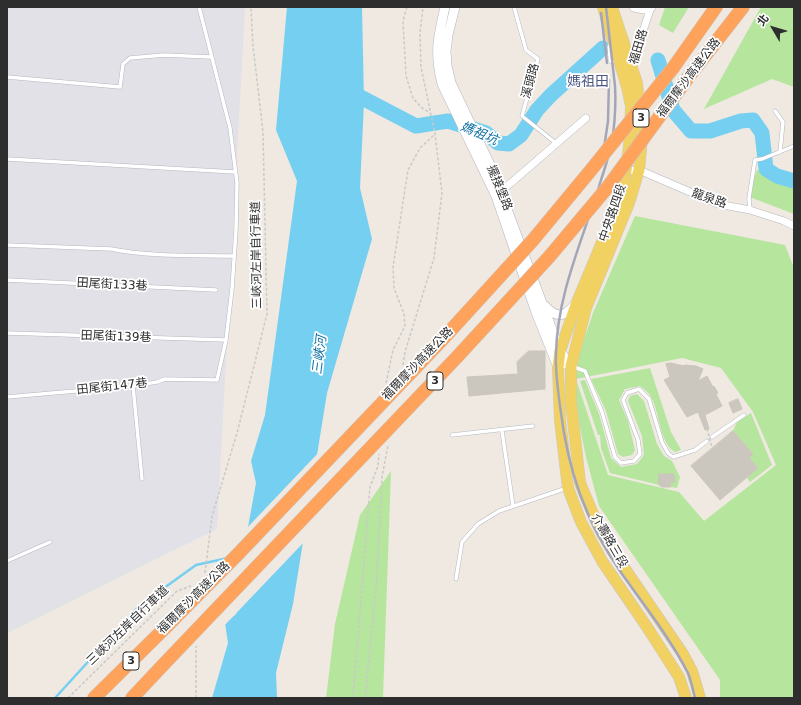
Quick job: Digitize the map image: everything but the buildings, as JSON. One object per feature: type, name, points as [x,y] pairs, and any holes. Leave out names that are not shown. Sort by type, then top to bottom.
[{"type":"highway","name":"福爾摩沙高速公路","points":[[94,698],[240,552],[441,341],[533,240],[673,68],[716,7]]},
{"type":"highway","name":"福爾摩沙高速公路","points":[[132,698],[457,357],[549,257],[607,188],[742,7]]},
{"type":"main road","name":"中央路四段","points":[[558,367],[560,351],[577,302],[620,199],[626,171],[630,137],[631,106],[607,10]]},
{"type":"main road","name":"中央路四段","points":[[571,366],[586,308],[629,203],[639,170],[642,138],[637,83],[633,67],[612,27]]},
{"type":"main road","name":"介壽路三段","points":[[571,366],[571,402],[580,483],[599,528],[610,547],[683,654],[692,671],[700,698]]},
{"type":"main road","name":"介壽路三段","points":[[558,367],[560,420],[568,488],[581,522],[602,561],[679,677],[686,698]]},
{"type":"street","name":"擺接堡路","points":[[445,7],[436,48],[438,67],[446,94],[489,172]]},
{"type":"street","name":"擺接堡路","points":[[455,7],[448,35],[446,51],[447,66],[456,95],[543,304],[560,351],[571,366]]},
{"type":"street","points":[[634,7],[644,9],[651,7]]},
{"type":"street","name":"福田路","points":[[627,87],[638,46],[651,7]]},
{"type":"street","points":[[612,27],[612,60]]},
{"type":"street","points":[[498,194],[586,118]]},
{"type":"street","name":"龍泉路","points":[[626,171],[639,170],[718,204],[750,210],[784,221],[794,226]]},
{"type":"street","name":"擺接堡路","points":[[498,194],[537,315],[558,367]]},
{"type":"street","points":[[543,304],[552,313],[561,315],[568,313],[577,302]]},
{"type":"lane","points":[[200,7],[211,57],[230,128],[237,183],[236,230],[232,289],[226,340]]},
{"type":"lane","name":"溪頭路","points":[[514,7],[526,50],[538,59],[522,116],[556,143]]},
{"type":"lane","points":[[7,77],[120,87],[123,64],[130,58],[164,55],[211,57]]},
{"type":"lane","points":[[775,111],[783,122],[780,152]]},
{"type":"lane","points":[[750,210],[749,198],[755,160],[794,146]]},
{"type":"lane","points":[[7,159],[235,172]]},
{"type":"lane","points":[[7,245],[111,249],[166,254],[234,256]]},
{"type":"lane","name":"田尾街133巷","points":[[7,280],[216,290]]},
{"type":"lane","name":"田尾街139巷","points":[[7,333],[226,340]]},
{"type":"lane","name":"田尾街147巷","points":[[7,397],[133,386],[157,382],[164,379],[217,380],[226,340]]},
{"type":"lane","points":[[558,367],[571,366],[584,371],[602,412],[615,457],[621,463],[634,460],[640,454],[638,440],[623,400],[627,393],[639,389],[648,399],[662,442],[668,453],[674,457],[695,450],[707,441]]},
{"type":"lane","points":[[133,386],[142,479]]},
{"type":"lane","points":[[712,437],[744,415]]},
{"type":"lane","points":[[452,435],[502,431],[533,426]]},
{"type":"lane","points":[[502,431],[513,506]]},
{"type":"lane","points":[[456,579],[462,542],[478,524],[499,511],[568,488]]},
{"type":"lane","points":[[7,561],[50,542]]},
{"type":"path","name":"三峽河左岸自行車道","points":[[206,567],[212,516],[237,433],[267,314],[263,132],[253,46],[251,7]]},
{"type":"path","points":[[407,7],[403,21],[406,76],[413,98],[421,107],[430,113]]},
{"type":"path","points":[[422,7],[420,33],[421,67],[434,134]]},
{"type":"path","points":[[703,414],[713,452]]},
{"type":"path","name":"三峽河左岸自行車道","points":[[68,698],[177,591],[192,585]]},
{"type":"shaded area","points":[[7,7],[245,7],[217,529],[7,633]]},
{"type":"green space","points":[[665,7],[689,7],[673,33],[659,25]]},
{"type":"green space","points":[[761,7],[794,7],[794,87],[772,79],[704,109]]},
{"type":"green space","points":[[757,170],[794,185],[794,214],[747,196]]},
{"type":"green space","points":[[635,216],[785,245],[794,268],[794,698],[720,698],[720,680],[599,506],[586,457],[575,403],[574,369],[593,313]],"holes":[[[682,358],[721,368],[753,412],[776,465],[704,521],[679,492],[608,475],[576,379]]]},
{"type":"green space","points":[[650,368],[671,432],[681,450],[675,452],[666,442],[654,403],[649,394],[640,386],[625,389],[619,400],[628,421],[635,450],[632,455],[623,457],[618,454],[606,411],[591,379]]},
{"type":"green space","points":[[585,380],[599,414],[611,458],[621,467],[637,464],[644,455],[642,436],[628,401],[630,396],[637,394],[644,401],[657,444],[664,456],[672,461],[680,477],[677,488],[671,487],[670,482],[675,482],[673,474],[659,474],[659,485],[610,473],[601,448],[600,435],[598,435],[580,381]]},
{"type":"green space","points":[[751,413],[772,465],[750,482],[747,478],[758,468],[749,458],[753,454],[733,431],[737,422]]},
{"type":"green space","points":[[391,471],[383,698],[326,698],[335,624],[360,515]]},
{"type":"water","name":"三峽河","points":[[287,7],[362,7],[364,102],[360,188],[372,239],[327,393],[293,604],[276,673],[277,698],[212,698],[228,643],[225,623],[236,614],[244,549],[256,483],[251,461],[265,415],[297,181],[276,130]]},
{"type":"pier","points":[[321,450],[306,540],[223,627],[223,621],[234,613],[245,530]]},
{"type":"waterway","name":"媽祖坑","points":[[347,90],[416,126],[448,121],[486,133],[498,143],[509,144],[521,135],[537,110],[551,95],[603,48]]},
{"type":"waterway","name":"媽祖坑","points":[[658,60],[673,110],[691,131],[710,131],[741,121],[753,120],[762,133],[766,169],[777,176],[794,181]]},
{"type":"waterway","points":[[55,698],[139,606],[196,565],[228,558]]},
{"type":"railway","points":[[606,7],[615,86],[614,129],[608,158],[572,266],[561,309],[556,361],[563,430],[573,474],[588,515],[609,554],[681,660],[688,673],[695,698]]},
{"type":"railway","points":[[601,13],[607,63]]},
{"type":"railway","points":[[604,148],[608,121],[609,80]]},
{"type":"district","name":"媽祖田","points":[[588,82]]}]
